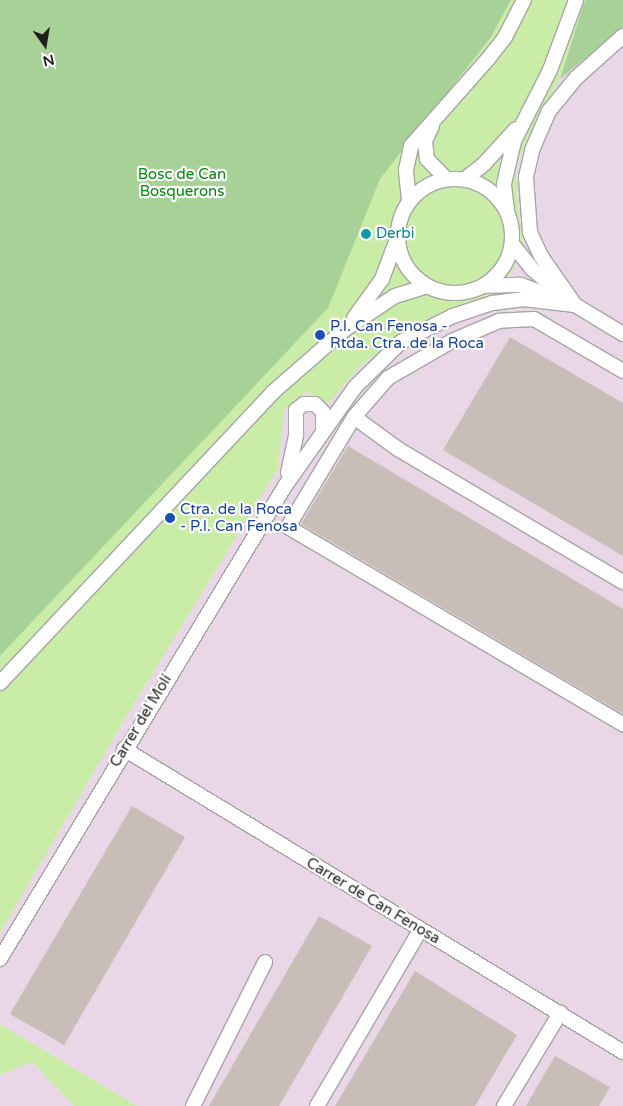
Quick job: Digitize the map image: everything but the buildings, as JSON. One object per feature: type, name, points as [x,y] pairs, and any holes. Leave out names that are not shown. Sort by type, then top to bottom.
[{"type":"street","points":[[344,330],[382,279],[397,239],[401,216],[409,200],[407,156],[411,146],[433,123],[505,36],[524,0]]},
{"type":"street","points":[[576,0],[550,70],[514,142],[504,184],[507,211],[512,244],[532,269],[575,305],[623,334]]},
{"type":"street","points":[[575,305],[541,256],[530,232],[526,177],[532,150],[549,111],[576,78],[623,36]]},
{"type":"street","points":[[465,179],[484,164],[526,117]]},
{"type":"street","points":[[433,123],[426,141],[427,159],[446,180]]},
{"type":"street","points":[[409,200],[430,186],[446,180],[465,179],[491,192],[507,211]]},
{"type":"street","points":[[397,239],[406,265],[427,286]]},
{"type":"street","points":[[482,286],[501,269],[512,244]]},
{"type":"street","points":[[0,682],[266,400],[344,330],[395,296],[427,286],[458,292],[482,286],[522,285],[575,305]]},
{"type":"street","name":"Carrer del Molí","points":[[0,959],[124,749],[284,486],[323,429],[355,387],[401,342],[453,316],[492,303],[523,299],[575,305]]},
{"type":"street","points":[[623,371],[534,319],[499,321],[452,341],[388,378],[354,417],[288,527],[623,724]]},
{"type":"street","name":"Carrer del Molí","points":[[284,486],[293,458],[296,410],[304,404],[315,404],[324,412],[323,429]]},
{"type":"street","points":[[354,417],[398,449],[623,582]]},
{"type":"street","name":"Carrer de Can Fenosa","points":[[124,749],[623,1052]]},
{"type":"street","points":[[317,1106],[420,929]]},
{"type":"street","points":[[193,1106],[265,962]]},
{"type":"street","points":[[504,1106],[560,1014]]},
{"type":"shaded area","points":[[623,27],[623,1106],[137,1106],[0,1024],[0,933],[126,717],[278,469],[284,410],[308,392],[329,403],[359,367],[410,328],[471,301],[500,293],[525,249],[519,216],[516,169],[531,131],[560,79]]},
{"type":"shaded area","points":[[32,1062],[74,1106],[0,1106],[0,1075]]},
{"type":"green space","name":"Bosc de Can Bosquerons","points":[[0,0],[511,0],[491,37],[380,179],[328,308],[0,656]]},
{"type":"green space","points":[[511,0],[585,0],[560,79],[531,131],[516,168],[519,216],[525,249],[500,293],[471,301],[410,328],[359,367],[329,403],[307,392],[284,410],[278,469],[126,717],[0,933],[0,656],[327,308],[380,179],[491,37]]},
{"type":"green space","points":[[585,0],[623,0],[623,27],[560,79]]},
{"type":"green space","points":[[0,1024],[137,1106],[74,1106],[32,1062],[0,1075]]},
{"type":"place","name":"Derbi","points":[[366,234]]},
{"type":"place","name":"P.I. Can Fenosa - Rtda. Ctra. de la Roca","points":[[320,335]]},
{"type":"place","name":"Ctra. de la Roca - P.I. Can Fenosa","points":[[170,518]]}]
